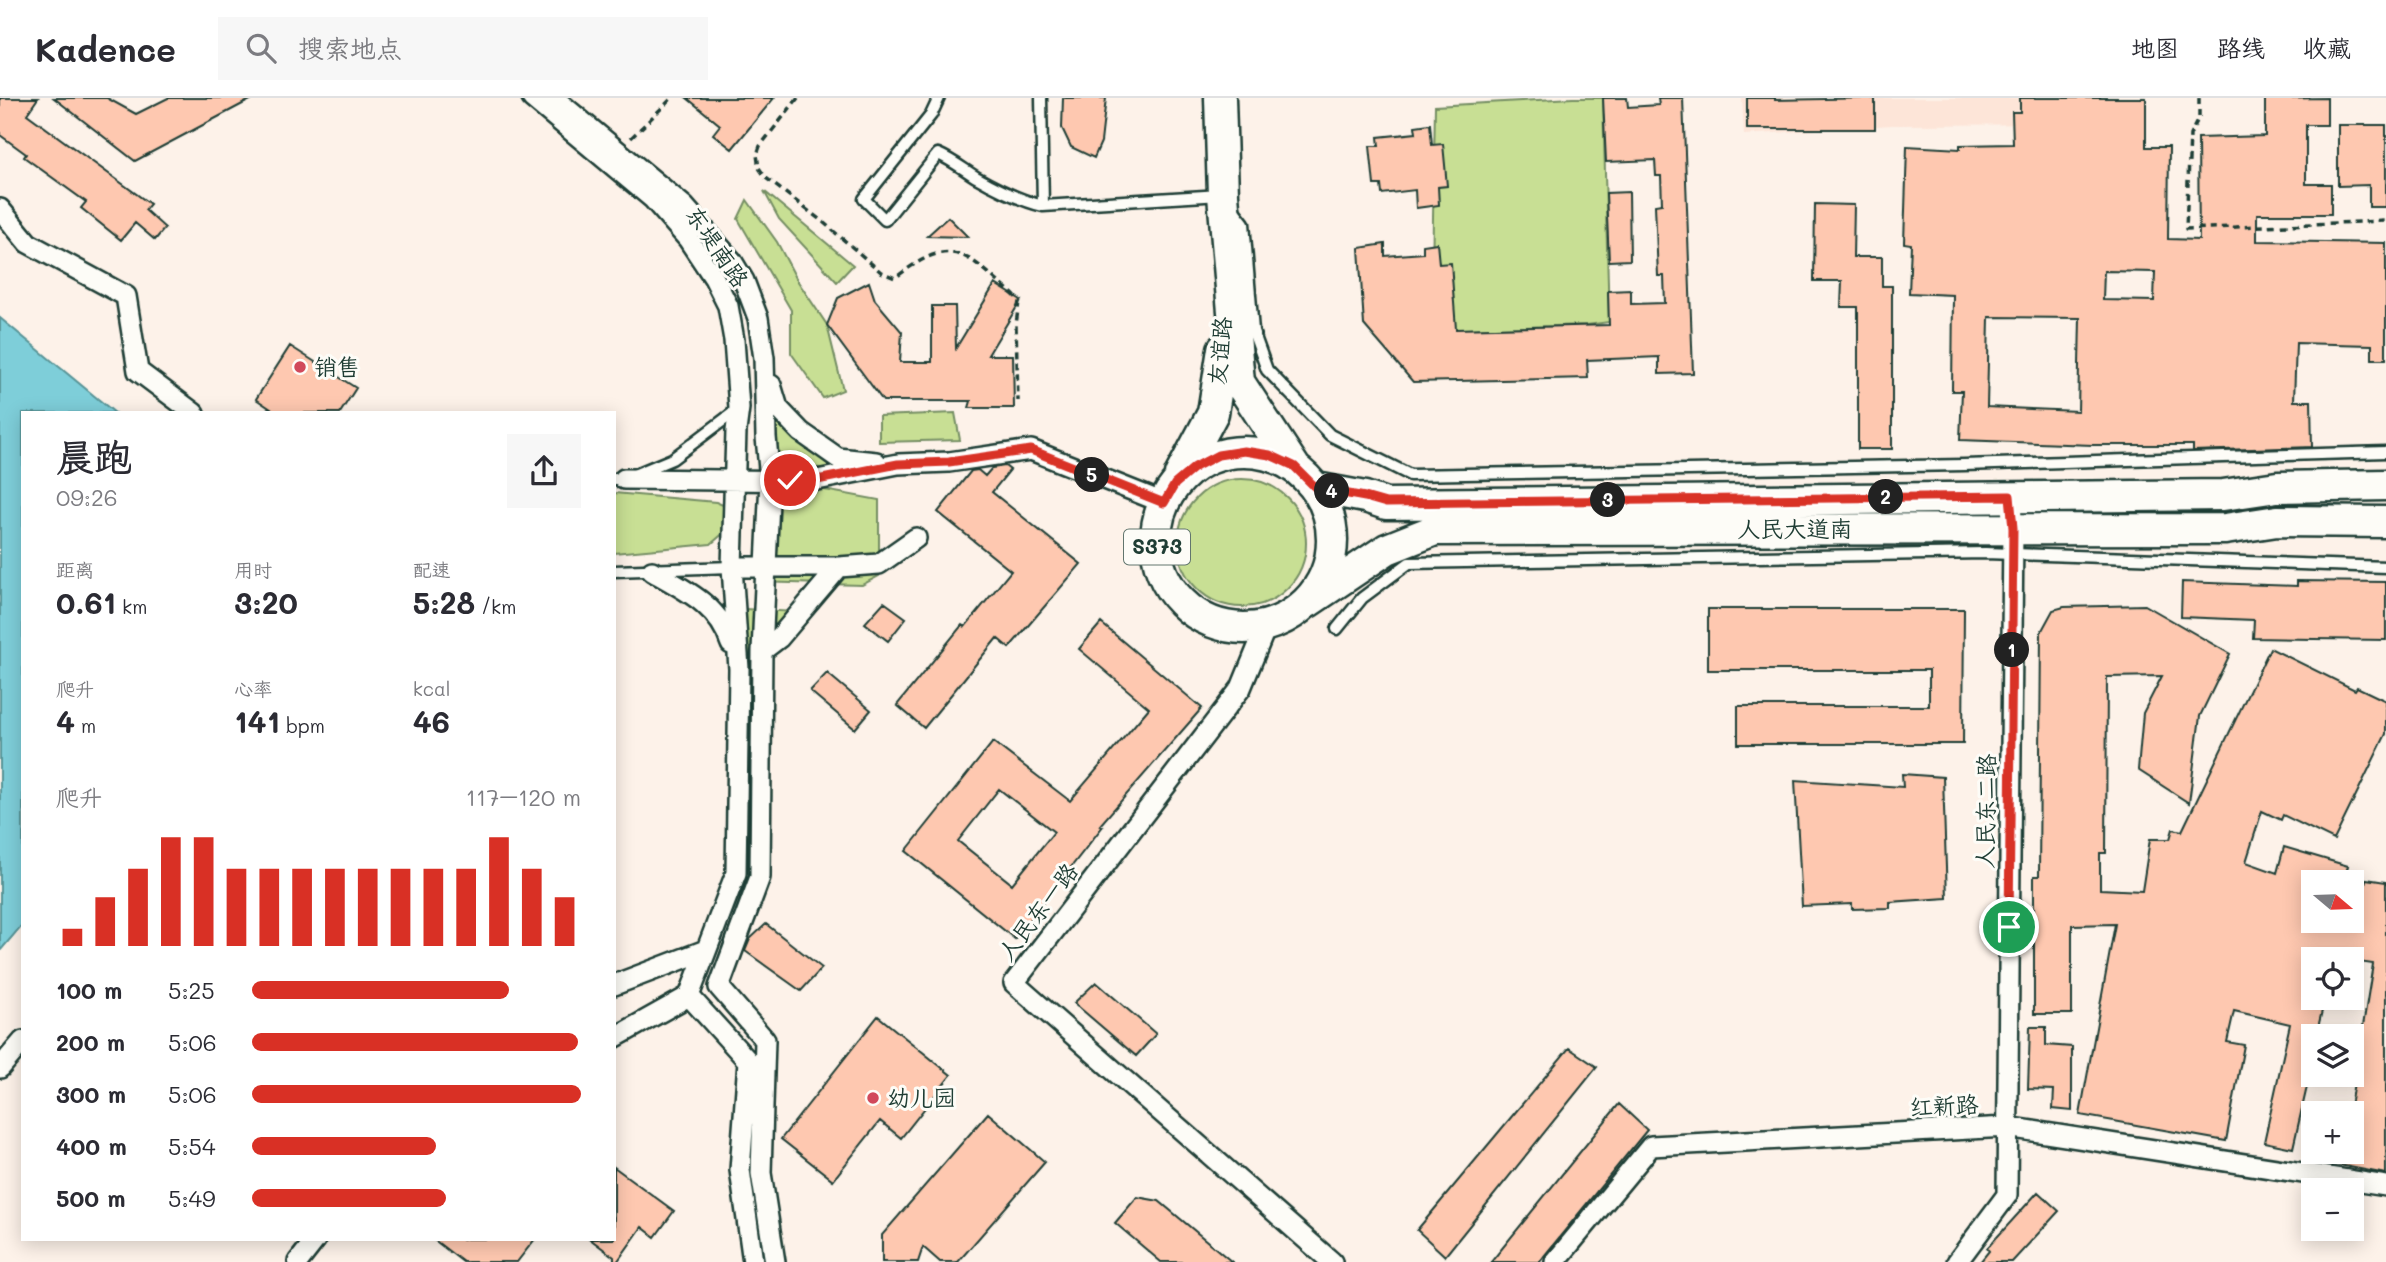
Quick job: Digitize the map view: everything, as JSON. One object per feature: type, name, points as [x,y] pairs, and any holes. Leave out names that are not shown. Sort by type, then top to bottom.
[{"type":"main road","name":"友谊路","points":[[1169,494],[1213,413],[1220,379],[1225,328],[1220,98]]},
{"type":"main road","name":"友谊路","points":[[1224,202],[1239,382],[1294,466]]},
{"type":"main road","name":"S373","points":[[1244,451],[1270,455],[1294,466],[1316,488],[1328,510],[1333,534],[1331,559],[1322,582],[1308,602],[1289,617],[1266,627],[1238,629],[1210,623],[1186,608],[1168,586],[1157,559],[1156,531],[1169,494],[1195,467],[1218,455],[1244,451]]},
{"type":"main road","name":"人民大道南","points":[[1316,488],[1386,503],[2223,495],[2277,487],[2386,485]]},
{"type":"main road","name":"人民大道南","points":[[1308,602],[1387,549],[1435,530],[2225,528],[2277,521],[2386,522]]},
{"type":"street","name":"东堤南路","points":[[533,98],[653,199],[695,249],[728,306],[734,340],[739,408],[734,480],[733,567],[738,669],[736,873],[689,996]]},
{"type":"street","name":"东堤南路","points":[[554,98],[684,206],[732,261],[744,281],[758,318],[764,358],[770,480],[762,651],[760,877],[719,987],[765,1040],[761,1173],[775,1262]]},
{"type":"street","points":[[0,209],[28,243],[126,296],[138,371],[191,411]]},
{"type":"street","points":[[764,358],[778,408],[801,432],[838,458],[898,464],[949,462],[1031,450],[1169,494]]},
{"type":"street","points":[[619,479],[812,481],[898,464]]},
{"type":"street","name":"人民东二路","points":[[1957,1262],[2007,1195],[2013,528],[2010,496]]},
{"type":"street","points":[[733,567],[839,568],[879,564],[916,538]]},
{"type":"street","points":[[762,651],[779,638],[839,568]]},
{"type":"street","points":[[652,571],[698,597],[723,623],[738,669]]},
{"type":"street","name":"人民东一路","points":[[1266,627],[1241,688],[1014,983],[1332,1262]]},
{"type":"street","points":[[616,984],[706,950]]},
{"type":"street","points":[[616,1037],[689,996],[748,1061],[740,1170],[753,1262]]},
{"type":"street","points":[[0,1068],[21,1043]]},
{"type":"street","name":"红新路","points":[[1555,1262],[1651,1146],[2007,1127],[2386,1186]]},
{"type":"street","points":[[298,1262],[314,1241]]},
{"type":"lane","points":[[939,98],[931,115],[864,199],[885,220],[938,154],[953,160],[976,177],[1020,200],[1043,206],[1224,202],[1244,223],[1253,331],[1267,370],[1330,435],[1410,475],[1950,465],[2386,452]]},
{"type":"lane","points":[[1041,98],[1043,206]]},
{"type":"lane","points":[[619,479],[672,459],[739,408]]},
{"type":"lane","points":[[1337,629],[1362,598],[1409,563],[1985,553],[2386,567]]},
{"type":"lane","points":[[616,571],[733,567]]},
{"type":"path","points":[[618,151],[672,98]]},
{"type":"path","points":[[798,98],[760,146],[757,155],[759,168],[766,178],[881,272],[895,278],[932,254],[949,251],[972,259],[1012,292],[1019,301],[1016,325],[1018,401]]},
{"type":"path","points":[[2199,98],[2199,117],[2190,135],[2186,229],[2386,221]]},
{"type":"shaded area","points":[[1742,98],[2097,98],[2098,124],[1892,125],[1744,135]]},
{"type":"green space","points":[[1603,98],[1609,322],[1431,330],[1435,106]]},
{"type":"green space","points":[[764,191],[853,265],[837,282],[779,219]]},
{"type":"green space","points":[[747,200],[777,242],[797,280],[827,325],[843,390],[823,398],[791,353],[791,310],[738,219]]},
{"type":"green space","points":[[767,413],[833,469],[779,465]]},
{"type":"green space","points":[[955,413],[960,440],[879,442],[879,416]]},
{"type":"green space","points":[[1242,479],[1267,484],[1287,498],[1301,518],[1306,543],[1301,568],[1287,588],[1267,602],[1242,607],[1217,602],[1197,588],[1183,568],[1178,543],[1183,518],[1197,498],[1217,484]]},
{"type":"green space","points":[[770,480],[879,500],[879,576],[862,585],[756,582]]},
{"type":"green space","points":[[616,493],[716,502],[725,506],[727,530],[711,544],[616,553]]},
{"type":"green space","points":[[744,609],[796,612],[739,669]]},
{"type":"water","points":[[0,318],[113,411],[21,411],[21,926],[0,951]]},
{"type":"building","points":[[0,98],[38,98],[27,114],[150,204],[145,210],[165,228],[155,240],[135,223],[121,240],[81,208],[86,202],[24,157],[26,154],[0,135]]},
{"type":"building","points":[[54,98],[107,98],[136,114],[168,98],[254,98],[135,161]]},
{"type":"building","points":[[687,98],[774,98],[732,149],[713,134],[720,125]]},
{"type":"building","points":[[1063,98],[1106,98],[1101,142],[1094,158],[1071,147],[1062,128]]},
{"type":"building","points":[[1603,98],[1627,98],[1628,107],[1659,105],[1658,98],[1683,98],[1693,373],[1659,374],[1659,357],[1587,360],[1588,378],[1413,382],[1364,325],[1359,248],[1385,244],[1385,256],[1423,253],[1423,245],[1437,243],[1439,264],[1451,263],[1456,329],[1609,325],[1608,291],[1631,290],[1631,304],[1665,303],[1664,276],[1658,276],[1655,205],[1662,204],[1661,176],[1656,176],[1655,160],[1606,162]]},
{"type":"building","points":[[1747,98],[1875,98],[1875,129],[1747,129]]},
{"type":"building","points":[[2020,98],[2146,98],[2146,147],[2169,147],[2168,239],[2199,240],[2198,138],[2265,136],[2265,99],[2327,98],[2327,125],[2306,125],[2306,184],[2331,184],[2331,214],[2257,214],[2257,241],[2386,243],[2386,359],[2372,359],[2372,345],[2296,343],[2294,401],[2311,401],[2312,447],[2193,451],[2193,445],[2093,445],[1960,440],[1962,391],[1952,391],[1953,295],[1909,293],[1911,244],[1904,243],[1907,146],[1960,149],[1960,145],[2013,144],[2012,112],[2020,112]],"holes":[[[2104,271],[2155,272],[2154,301],[2103,300]],[[1989,317],[2080,318],[2078,411],[1987,407]]]},
{"type":"building","points":[[1430,124],[1432,145],[1443,144],[1447,186],[1438,187],[1439,205],[1416,208],[1415,190],[1382,194],[1381,185],[1374,185],[1370,146],[1379,146],[1378,137],[1416,133],[1415,126]]},
{"type":"building","points":[[2338,125],[2386,125],[2386,207],[2369,207],[2369,185],[2338,186]]},
{"type":"building","points":[[1629,192],[1630,260],[1609,261],[1606,193]]},
{"type":"building","points":[[1815,204],[1854,205],[1853,257],[1882,257],[1882,286],[1892,286],[1892,449],[1858,449],[1858,307],[1841,307],[1842,281],[1814,281]]},
{"type":"building","points":[[948,217],[968,237],[927,236]]},
{"type":"building","points":[[869,282],[875,300],[902,332],[900,362],[932,362],[932,306],[955,306],[956,348],[995,284],[1021,300],[988,355],[1013,355],[1014,408],[969,408],[971,401],[883,401],[827,325],[838,298]]},
{"type":"building","name":"销售","points":[[290,346],[356,388],[341,411],[274,411],[256,399]]},
{"type":"building","points":[[1005,466],[1010,470],[992,492],[1081,564],[1009,648],[997,638],[924,728],[897,705],[962,625],[965,627],[1011,571],[938,512],[971,471],[978,470],[985,476],[992,468]]},
{"type":"building","points":[[2297,581],[2386,582],[2386,640],[2253,638],[2254,620],[2181,617],[2182,582],[2297,586]]},
{"type":"building","points":[[884,602],[906,618],[888,641],[865,623]]},
{"type":"building","points":[[2145,605],[2230,654],[2200,716],[2189,803],[2138,770],[2143,713],[2162,676],[2107,677],[2106,853],[2100,853],[2100,889],[2142,891],[2150,839],[2170,839],[2173,829],[2182,831],[2270,648],[2355,690],[2357,687],[2386,701],[2386,734],[2334,840],[2283,815],[2281,820],[2262,811],[2246,862],[2277,873],[2284,847],[2348,866],[2347,870],[2301,870],[2301,933],[2364,933],[2366,879],[2386,882],[2386,1174],[2339,1165],[2364,1164],[2364,1101],[2351,1101],[2353,1087],[2364,1087],[2363,1024],[2373,964],[2364,963],[2364,947],[2301,947],[2301,1010],[2322,1010],[2319,1024],[2301,1024],[2301,1087],[2307,1087],[2304,1101],[2301,1101],[2293,1148],[2264,1142],[2290,1024],[2234,1011],[2227,1042],[2244,1045],[2226,1141],[2080,1115],[2115,924],[2072,925],[2072,1014],[2034,1014],[2034,876],[2039,876],[2041,632],[2053,610],[2064,607]]},
{"type":"building","points":[[1708,609],[1964,609],[1963,744],[1738,744],[1738,706],[1929,706],[1929,670],[1708,670]]},
{"type":"building","points":[[1101,623],[1202,708],[1100,825],[1103,826],[1015,939],[906,851],[993,742],[1070,801],[1149,708],[1079,649]],"holes":[[[999,789],[1054,832],[1012,884],[958,841]]]},
{"type":"building","points":[[827,673],[871,710],[855,729],[810,691]]},
{"type":"building","points":[[1902,774],[1943,777],[1947,898],[1890,902],[1890,908],[1852,909],[1852,904],[1802,906],[1795,780],[1903,787]]},
{"type":"building","points":[[766,924],[822,968],[801,991],[745,951],[750,939]]},
{"type":"building","points":[[1096,982],[1156,1034],[1136,1056],[1074,1003]]},
{"type":"building","name":"幼儿园","points":[[878,1016],[951,1075],[901,1138],[880,1121],[833,1180],[781,1139]]},
{"type":"building","points":[[2030,1027],[2046,1027],[2046,1045],[2072,1047],[2072,1111],[2053,1109],[2054,1090],[2028,1089]]},
{"type":"building","points":[[1569,1048],[1597,1067],[1445,1256],[1417,1230]]},
{"type":"building","points":[[1619,1104],[1647,1130],[1540,1262],[1491,1262]]},
{"type":"building","points":[[988,1113],[1045,1162],[958,1262],[940,1262],[923,1247],[918,1262],[882,1262],[882,1235]]},
{"type":"building","points":[[616,1168],[674,1211],[655,1237],[642,1227],[617,1262],[614,1262],[614,1257],[593,1241],[616,1241]]},
{"type":"building","points":[[2038,1192],[2059,1211],[2012,1262],[1980,1262],[1989,1251],[1987,1248]]},
{"type":"building","points":[[1137,1197],[1159,1201],[1232,1262],[1161,1262],[1115,1223]]},
{"type":"building","points":[[436,1241],[533,1241],[517,1262],[463,1262]]},
{"type":"place","name":"销售","points":[[300,367]]},
{"type":"place","name":"幼儿园","points":[[873,1098]]},
{"type":"route","points":[[790,480],[812,481],[898,464],[949,462],[1031,450],[1164,503],[1175,484],[1195,467],[1218,455],[1244,451],[1270,455],[1294,466],[1316,488],[1386,503],[2010,496],[2013,528],[2009,927]]}]
